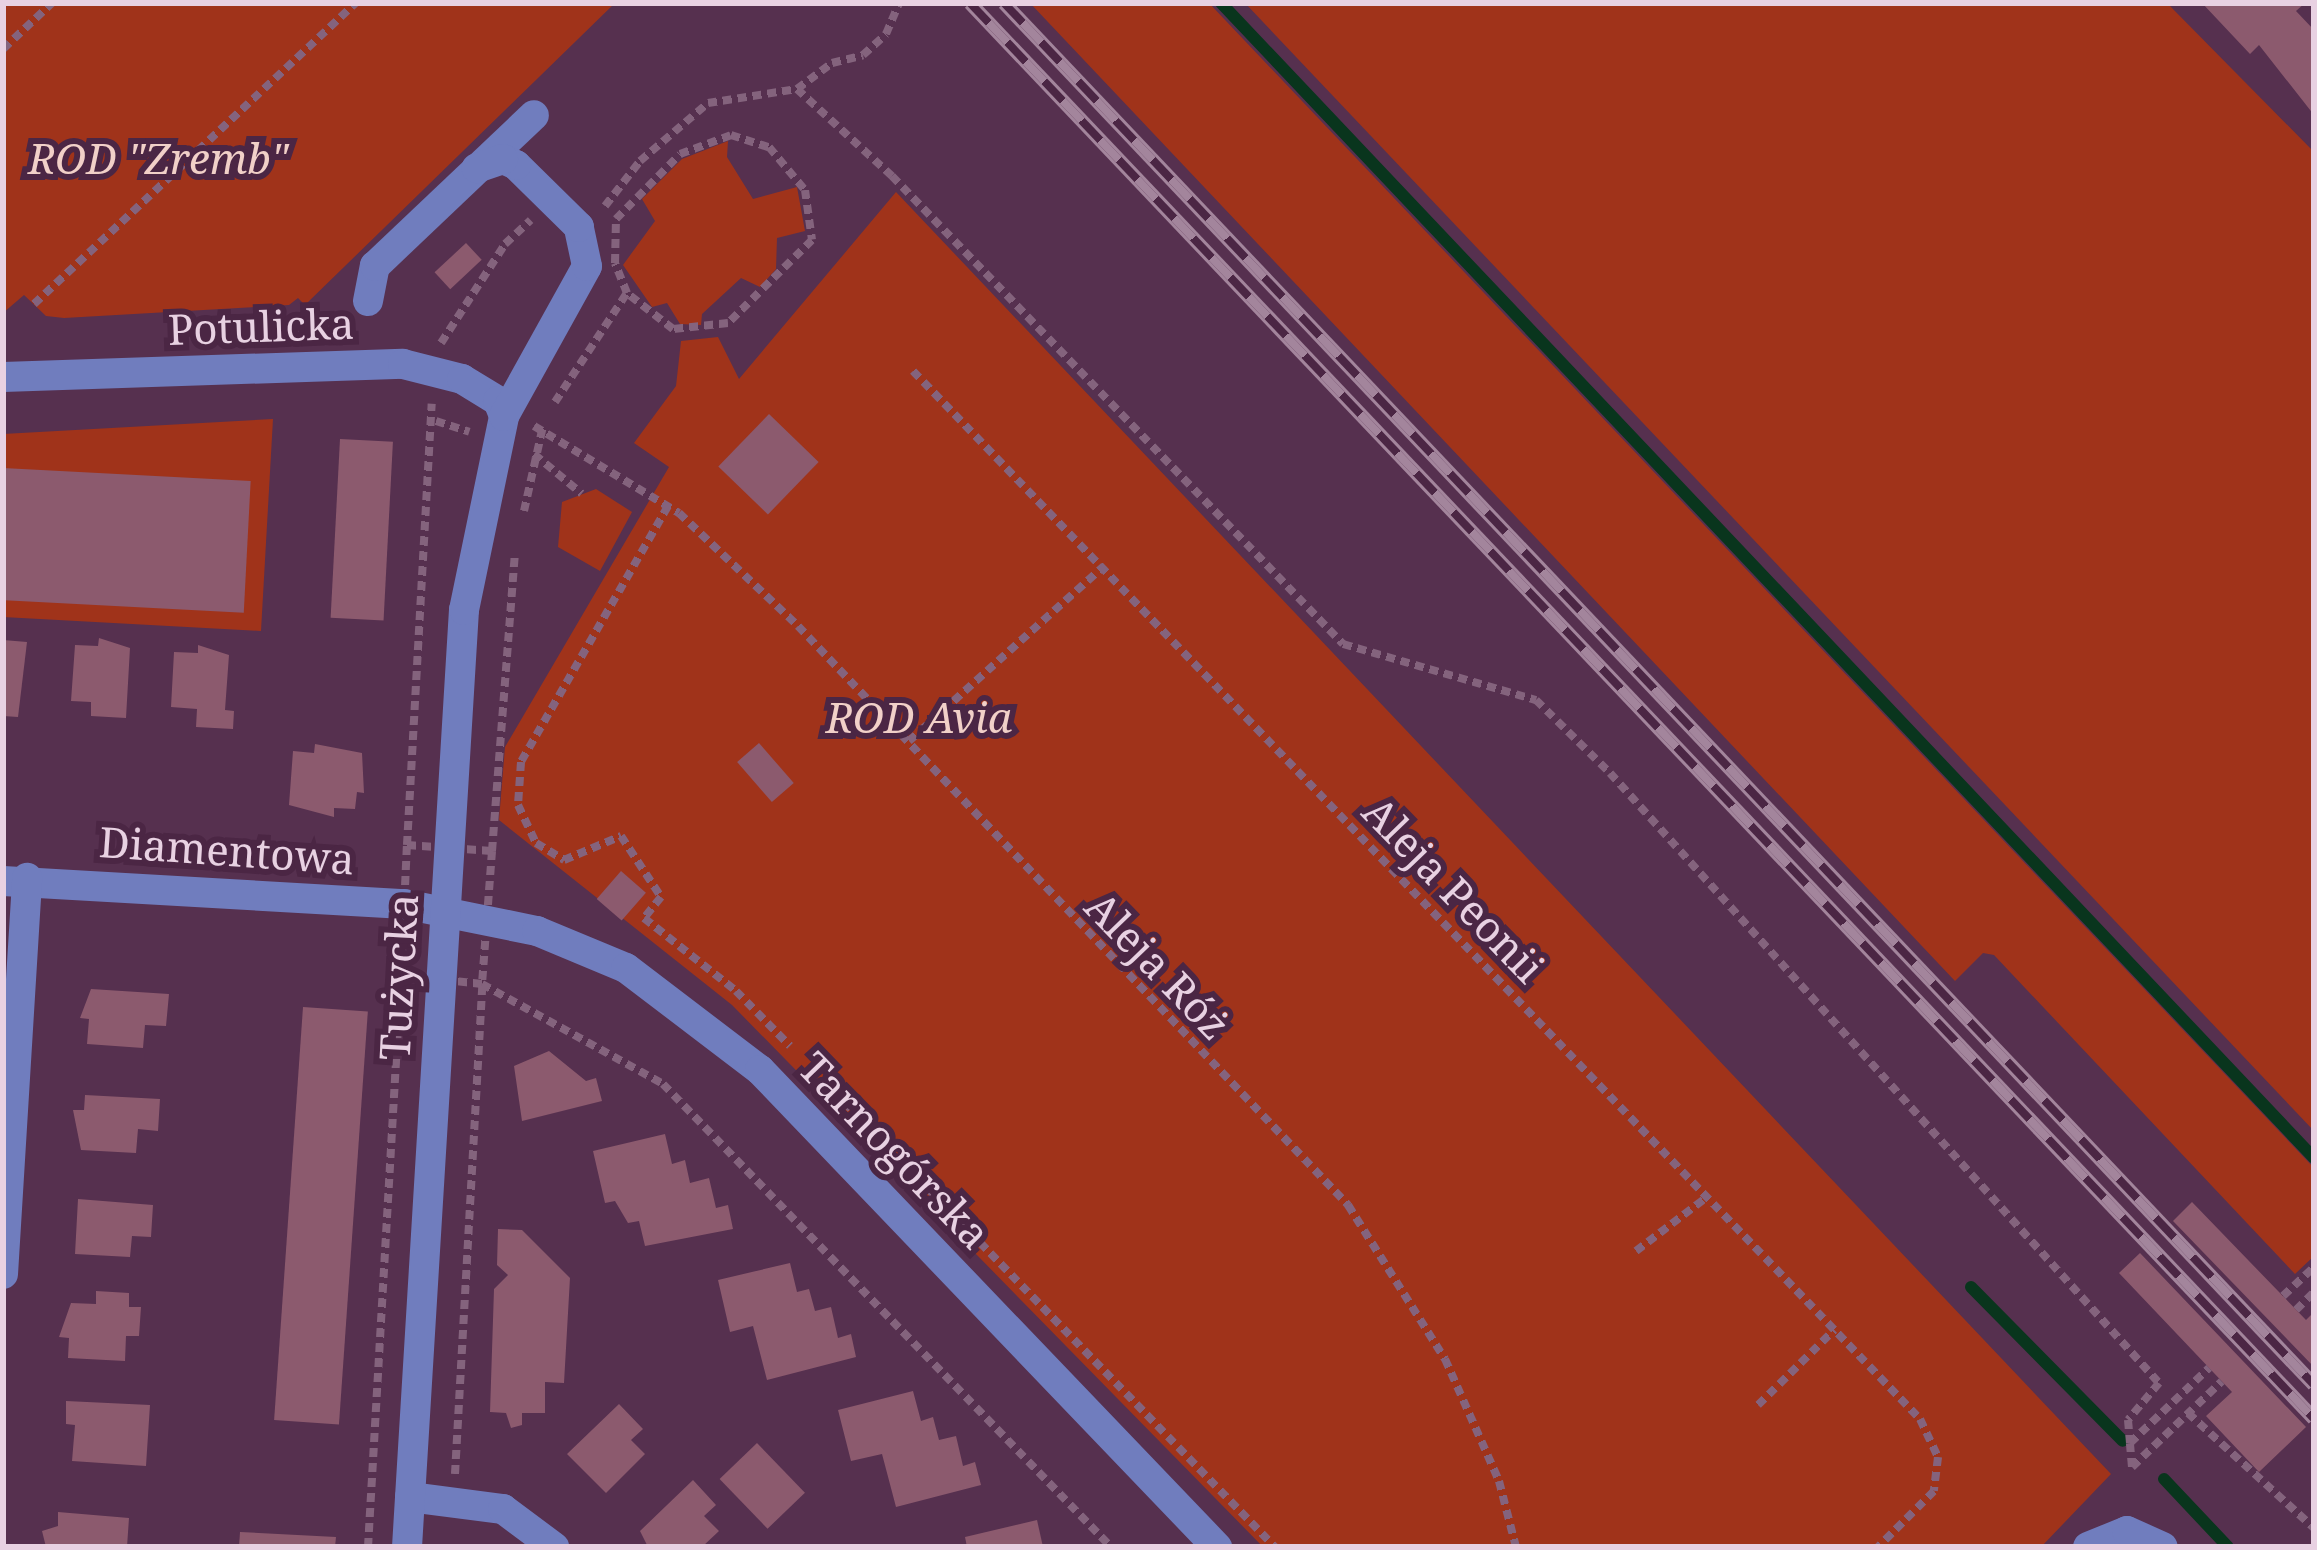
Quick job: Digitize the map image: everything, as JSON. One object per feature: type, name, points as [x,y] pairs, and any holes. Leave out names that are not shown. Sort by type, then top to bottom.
[{"type":"street","points":[[368,301],[375,266],[534,115]]},
{"type":"street","points":[[477,168],[503,159],[579,227]]},
{"type":"street","name":"Tużycka","points":[[406,1547],[464,610],[504,416],[584,283],[579,227]]},
{"type":"street","name":"Potulicka","points":[[3,377],[434,368],[486,392],[504,416]]},
{"type":"street","points":[[3,1274],[15,880]]},
{"type":"street","name":"Diamentowa","points":[[15,880],[445,914]]},
{"type":"street","name":"Tarnogórska","points":[[445,914],[584,947],[715,1030],[1217,1547]]},
{"type":"street","points":[[410,1497],[503,1509],[554,1547]]},
{"type":"street","points":[[2088,1547],[2127,1532],[2163,1547]]},
{"type":"path","points":[[3,49],[52,3]]},
{"type":"path","points":[[34,304],[356,3]]},
{"type":"path","points":[[579,227],[708,103],[796,89],[832,63],[863,55],[886,34],[899,3]]},
{"type":"path","points":[[796,89],[892,176],[1343,644],[1536,700],[1595,758],[2158,1382],[2128,1420],[2132,1467],[2222,1381]]},
{"type":"path","points":[[731,135],[752,139],[806,190],[812,240],[728,323],[673,329],[626,293],[615,262],[616,219],[693,146],[731,135]]},
{"type":"path","points":[[407,845],[434,368],[473,289],[552,200]]},
{"type":"path","points":[[520,526],[542,428],[626,293]]},
{"type":"path","name":"Aleja Peonii","points":[[913,371],[1920,1419],[1938,1457],[1934,1492],[1878,1547]]},
{"type":"path","name":"Aleja Róż","points":[[504,416],[542,428],[668,506],[909,741],[1348,1205],[1445,1359],[1499,1481],[1516,1547]]},
{"type":"path","points":[[536,843],[518,805],[521,762],[668,506]]},
{"type":"path","points":[[492,851],[517,545]]},
{"type":"path","points":[[909,741],[1104,566]]},
{"type":"path","points":[[368,1547],[401,975]]},
{"type":"path","points":[[453,1500],[482,984],[663,1084],[1111,1547]]},
{"type":"path","points":[[1636,1251],[1708,1196]]},
{"type":"path","points":[[2283,1296],[2314,1267]]},
{"type":"path","points":[[2296,1310],[2314,1292]]},
{"type":"path","points":[[1759,1405],[1835,1330]]},
{"type":"path","points":[[2130,1443],[2209,1368]]},
{"type":"path","points":[[2203,1399],[2213,1409]]},
{"type":"path","points":[[2188,1413],[2314,1528]]},
{"type":"green space","name":"ROD \"Zremb\"","points":[[3,3],[615,3],[305,305],[298,298],[289,305],[64,318],[46,316],[24,295],[3,313]]},
{"type":"green space","points":[[1030,3],[1209,3],[2314,1168],[2314,1256],[2295,1274],[1994,955],[1983,953],[1955,981]]},
{"type":"green space","points":[[1245,3],[2167,3],[2314,152],[2314,1131]]},
{"type":"green space","points":[[728,141],[727,157],[753,199],[797,187],[805,231],[777,238],[776,269],[760,287],[741,278],[702,314],[701,325],[680,324],[667,303],[652,307],[623,265],[655,221],[642,199],[682,159]]},
{"type":"green space","name":"ROD Avia","points":[[896,192],[2111,1474],[2041,1547],[1263,1547],[732,1005],[499,820],[505,747],[669,467],[634,443],[676,386],[681,341],[718,337],[739,379]]},
{"type":"green space","points":[[273,419],[261,631],[3,617],[3,434]]},
{"type":"green space","points":[[596,489],[632,512],[600,571],[558,547],[562,502]]},
{"type":"building","points":[[2202,3],[2305,3],[2296,11],[2314,30],[2314,115],[2259,45],[2250,54]]},
{"type":"building","points":[[466,243],[482,260],[450,289],[435,272]]},
{"type":"building","points":[[769,414],[819,462],[768,514],[718,467]]},
{"type":"building","points":[[340,439],[393,442],[384,621],[331,618]]},
{"type":"building","points":[[3,468],[251,481],[244,613],[3,600]]},
{"type":"building","points":[[99,638],[130,648],[126,718],[91,716],[91,702],[71,701],[75,645],[98,646]]},
{"type":"building","points":[[3,640],[27,642],[18,717],[3,716]]},
{"type":"building","points":[[198,645],[229,655],[225,710],[234,711],[233,729],[196,727],[197,709],[171,707],[174,652],[198,653]]},
{"type":"building","points":[[759,743],[794,783],[772,802],[737,762]]},
{"type":"building","points":[[315,744],[362,753],[364,793],[357,792],[355,809],[334,808],[334,817],[289,805],[293,751],[314,753]]},
{"type":"building","points":[[621,871],[646,893],[622,921],[597,899]]},
{"type":"building","points":[[91,989],[169,994],[166,1026],[145,1025],[143,1048],[87,1044],[89,1019],[80,1018]]},
{"type":"building","points":[[303,1007],[368,1012],[339,1425],[274,1420]]},
{"type":"building","points":[[549,1051],[586,1081],[596,1078],[602,1101],[522,1121],[514,1066]]},
{"type":"building","points":[[85,1095],[160,1099],[158,1131],[138,1129],[136,1153],[81,1150],[73,1110],[84,1110]]},
{"type":"building","points":[[665,1134],[672,1164],[685,1160],[690,1183],[709,1178],[716,1208],[728,1205],[733,1229],[645,1246],[639,1221],[628,1223],[615,1201],[605,1203],[593,1151]]},
{"type":"building","points":[[78,1199],[153,1205],[151,1237],[132,1236],[130,1257],[75,1254]]},
{"type":"building","points":[[2192,1202],[2306,1320],[2314,1312],[2314,1367],[2173,1221]]},
{"type":"building","points":[[498,1229],[522,1230],[570,1278],[564,1383],[545,1382],[545,1413],[522,1413],[522,1425],[511,1428],[506,1413],[490,1412],[494,1289],[508,1275],[497,1265]]},
{"type":"building","points":[[2140,1253],[2306,1427],[2259,1472],[2206,1416],[2232,1392],[2119,1273]]},
{"type":"building","points":[[790,1263],[797,1292],[809,1289],[815,1311],[831,1307],[838,1338],[851,1334],[856,1357],[767,1380],[753,1326],[730,1332],[718,1280]]},
{"type":"building","points":[[96,1291],[129,1293],[129,1307],[141,1307],[139,1336],[126,1336],[125,1361],[68,1358],[69,1338],[59,1337],[71,1303],[96,1304]]},
{"type":"building","points":[[913,1391],[921,1421],[933,1417],[939,1440],[956,1436],[963,1466],[975,1462],[981,1485],[896,1507],[882,1454],[851,1461],[838,1410]]},
{"type":"building","points":[[66,1401],[150,1405],[146,1466],[72,1461],[75,1425],[66,1424]]},
{"type":"building","points":[[619,1404],[643,1429],[631,1440],[645,1454],[606,1493],[567,1454]]},
{"type":"building","points":[[757,1443],[805,1493],[768,1529],[720,1479]]},
{"type":"building","points":[[693,1480],[716,1505],[704,1516],[719,1531],[702,1547],[648,1547],[640,1531]]},
{"type":"building","points":[[58,1512],[129,1518],[127,1547],[46,1547],[42,1531],[58,1526]]},
{"type":"building","points":[[1037,1520],[1043,1547],[967,1547],[965,1537]]},
{"type":"building","points":[[240,1532],[336,1537],[335,1547],[239,1547]]},
{"type":"waterway","points":[[1221,3],[2314,1158]]},
{"type":"waterway","points":[[1971,1287],[2123,1441]]},
{"type":"waterway","points":[[2164,1479],[2228,1547]]},
{"type":"railway","points":[[970,3],[2314,1419]]},
{"type":"railway","points":[[1004,3],[2314,1385]]}]
